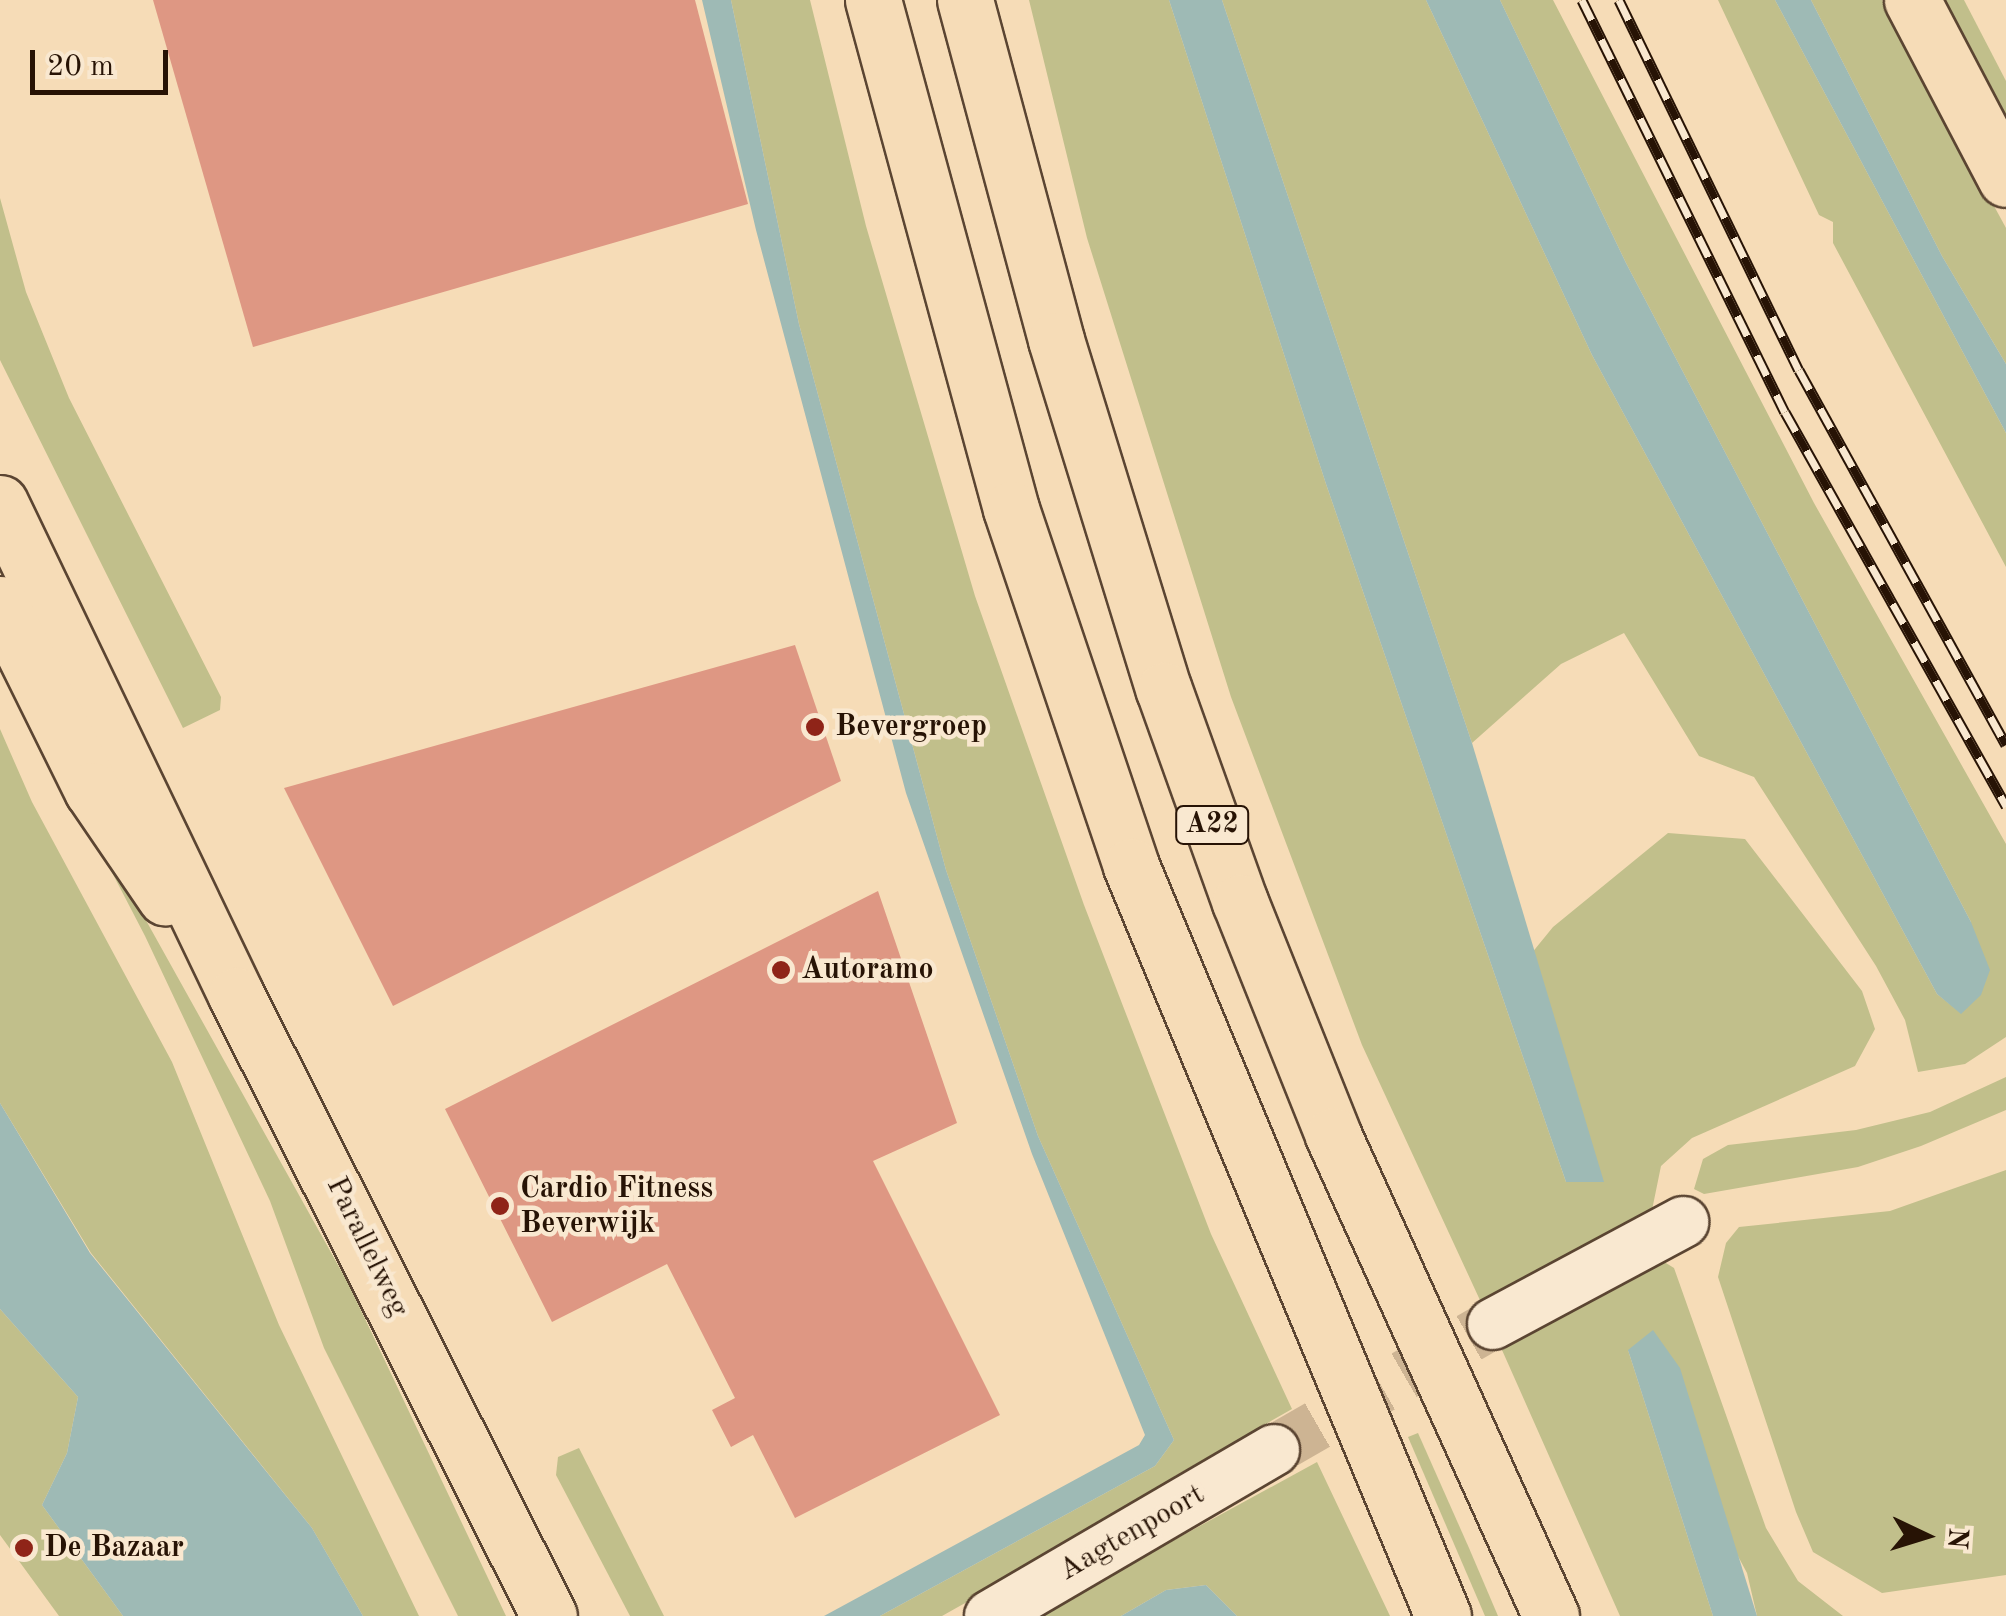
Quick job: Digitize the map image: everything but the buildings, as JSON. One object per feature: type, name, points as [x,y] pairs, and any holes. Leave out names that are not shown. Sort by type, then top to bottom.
[{"type":"main road","points":[[874,0],[1010,509],[1131,866],[1443,1616]]},
{"type":"main road","name":"A22","points":[[965,0],[1056,340],[1164,690],[1234,884],[1333,1135],[1551,1616]]},
{"type":"main road","points":[[1912,0],[2006,179]]},
{"type":"main road","name":"Parallelweg","points":[[0,503],[236,996],[549,1616]]},
{"type":"main road","name":"Parallelweg","points":[[0,604],[117,832],[236,996]]},
{"type":"main road","name":"Parallelweg","points":[[491,1502],[520,1616]]},
{"type":"street","points":[[1493,1324],[1683,1222]]},
{"type":"street","name":"Aagtenpoort","points":[[990,1616],[1274,1450]]},
{"type":"shaded area","points":[[731,0],[810,0],[866,226],[975,596],[1084,905],[1211,1234],[1292,1409],[1175,1476],[1147,1501],[942,1616],[880,1616],[1155,1466],[1174,1440],[1038,1136],[946,870],[799,324]]},
{"type":"shaded area","points":[[1029,0],[1169,0],[1326,484],[1566,1182],[1603,1181],[1531,954],[1553,927],[1668,833],[1745,839],[1862,991],[1875,1029],[1855,1066],[1692,1138],[1661,1166],[1651,1215],[1485,1311],[1362,1045],[1231,697],[1087,238]]},
{"type":"shaded area","points":[[1222,0],[1426,0],[1592,355],[1937,994],[1961,1013],[1971,922],[1626,263],[1500,0],[1553,0],[1814,503],[2006,844],[2006,1037],[1965,1064],[1918,1072],[1905,1020],[1876,966],[1754,777],[1699,756],[1624,633],[1561,664],[1472,743]]},
{"type":"shaded area","points":[[1718,0],[1775,0],[2006,433],[2006,567],[1833,243],[1833,222],[1819,215]]},
{"type":"shaded area","points":[[1811,0],[1882,0],[2006,228],[2006,364],[1942,256]]},
{"type":"shaded area","points":[[1938,0],[1964,0],[2006,81],[2006,124]]},
{"type":"shaded area","points":[[0,198],[26,292],[69,398],[221,697],[220,710],[183,728],[0,360]]},
{"type":"shaded area","points":[[11,678],[348,1283],[506,1616],[458,1616],[324,1348],[270,1201],[145,936]]},
{"type":"shaded area","points":[[0,729],[32,802],[172,1062],[279,1325],[419,1616],[363,1616],[312,1528],[91,1253],[0,1103]]},
{"type":"shaded area","points":[[2006,1077],[2006,1110],[1921,1146],[1858,1167],[1704,1194],[1694,1189],[1703,1159],[1728,1145],[1856,1130],[1930,1112]]},
{"type":"shaded area","points":[[2006,1170],[2006,1575],[1882,1593],[1813,1552],[1796,1512],[1718,1277],[1726,1243],[1739,1227],[1890,1211]]},
{"type":"shaded area","points":[[1661,1260],[1674,1268],[1766,1528],[1798,1581],[1843,1616],[1757,1616],[1747,1573],[1628,1350],[1713,1616],[1620,1616],[1502,1350]]},
{"type":"shaded area","points":[[0,1309],[78,1397],[67,1453],[42,1505],[123,1616],[59,1616],[0,1535]]},
{"type":"shaded area","points":[[1418,1433],[1498,1616],[1485,1616],[1408,1437]]},
{"type":"shaded area","points":[[579,1448],[664,1616],[630,1616],[556,1475],[558,1457]]},
{"type":"shaded area","points":[[1317,1462],[1390,1616],[1237,1616],[1206,1585],[1166,1590],[1121,1616],[1035,1616]]},
{"type":"water","points":[[702,0],[731,0],[799,324],[946,870],[1038,1136],[1174,1440],[1155,1466],[880,1616],[824,1616],[1139,1445],[1145,1435],[1032,1154],[906,793],[756,230]]},
{"type":"water","points":[[1169,0],[1222,0],[1472,743],[1604,1182],[1566,1182],[1326,484]]},
{"type":"water","points":[[1426,0],[1500,0],[1626,263],[1971,922],[1990,970],[1981,995],[1961,1014],[1937,994],[1592,355]]},
{"type":"water","points":[[1775,0],[1811,0],[1942,256],[2006,364],[2006,433]]},
{"type":"water","points":[[0,1103],[90,1253],[312,1528],[363,1616],[123,1616],[42,1505],[67,1453],[78,1397],[0,1309]]},
{"type":"water","points":[[1653,1330],[1680,1368],[1757,1616],[1713,1616],[1628,1350]]},
{"type":"water","points":[[1206,1585],[1237,1616],[1121,1616],[1166,1590]]},
{"type":"tunnel","points":[[1274,1450],[1493,1324]]},
{"type":"railway","points":[[1582,0],[1785,412],[2006,806]]},
{"type":"railway","points":[[1619,0],[1799,370],[2006,745]]},
{"type":"place","name":"Bevergroep","points":[[815,727]]},
{"type":"place","name":"Autoramo","points":[[781,970]]},
{"type":"place","name":"Cardio Fitness Beverwijk","points":[[500,1206]]},
{"type":"place","name":"De Bazaar","points":[[24,1548]]}]
